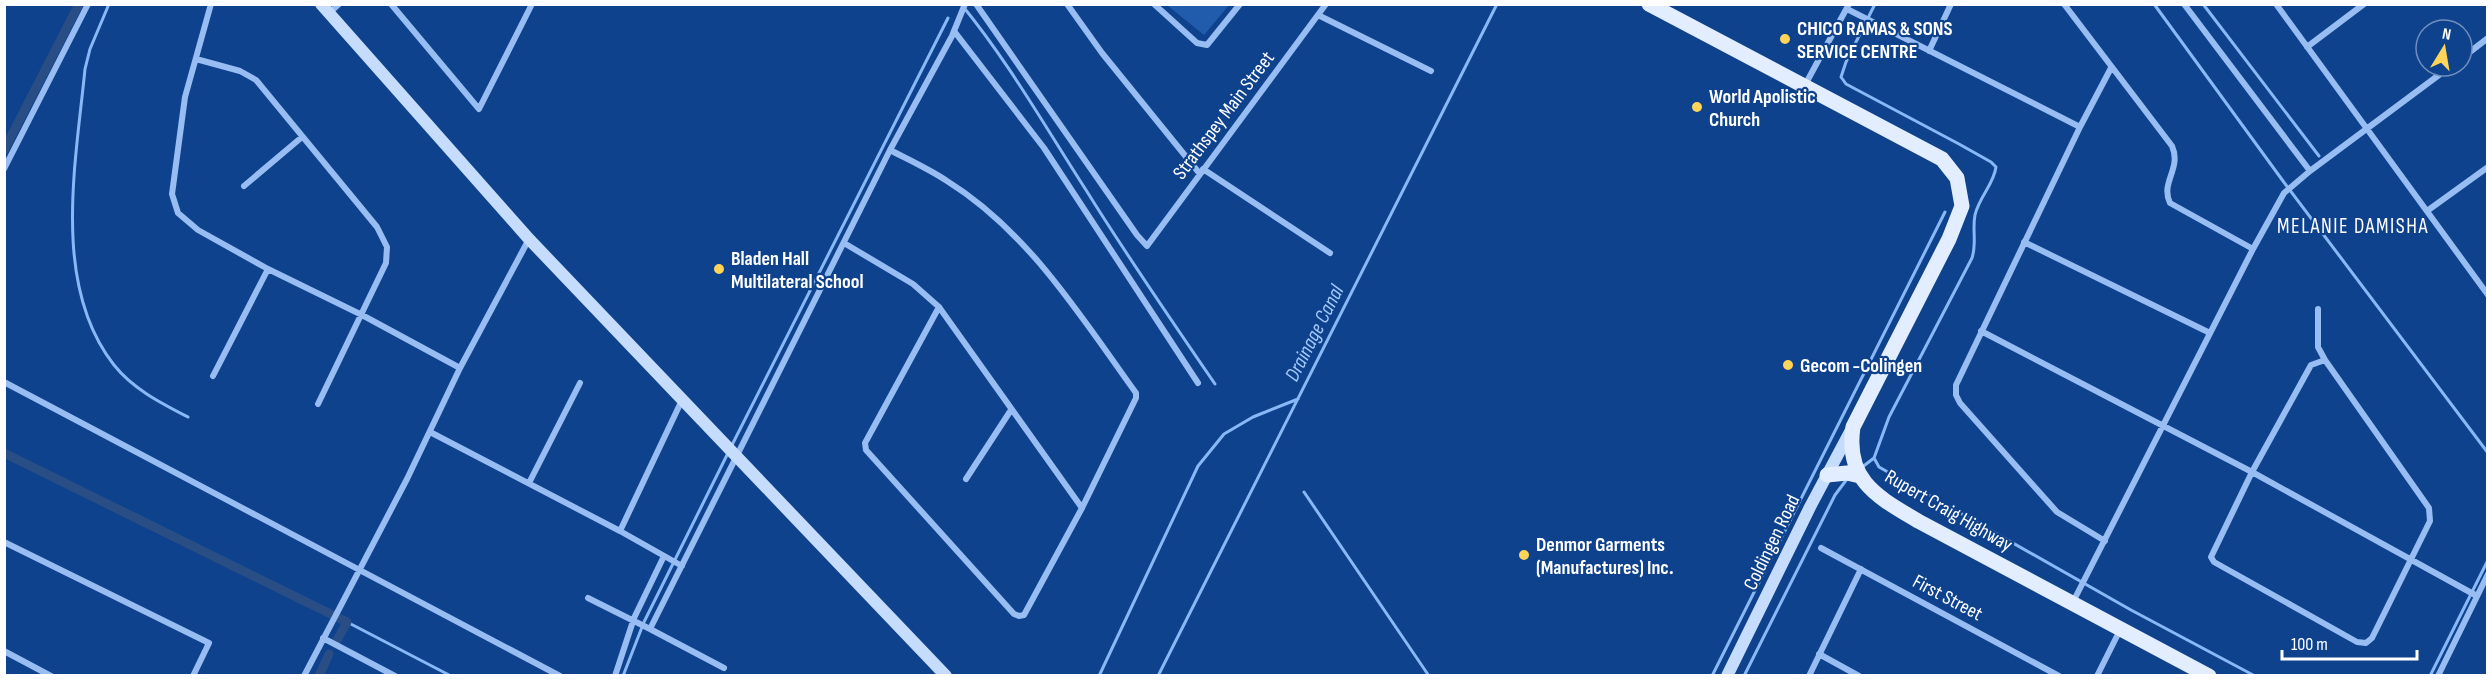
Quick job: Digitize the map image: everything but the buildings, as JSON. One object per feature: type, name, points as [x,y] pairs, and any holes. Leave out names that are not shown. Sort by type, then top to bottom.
[{"type":"main road","name":"Rupert Craig Highway","points":[[1649,4],[1942,159],[1957,178],[1962,206],[1949,239],[1853,427],[1853,454],[1860,476],[1877,496],[1918,521],[2209,675]]},
{"type":"main road","points":[[325,9],[529,239],[946,675]]},
{"type":"main road","name":"Coldingen Road","points":[[1727,675],[1853,427]]},
{"type":"main road","points":[[1827,475],[1847,473],[1860,476]]},
{"type":"street","points":[[4,169],[88,4]]},
{"type":"street","points":[[211,4],[185,97],[172,194],[178,213],[198,230],[268,269],[362,315],[460,368]]},
{"type":"street","points":[[325,9],[339,4]]},
{"type":"street","points":[[391,4],[479,109],[532,4]]},
{"type":"street","points":[[650,628],[890,150],[954,31],[965,4]]},
{"type":"street","name":"Strathspey Main Street","points":[[976,4],[1147,246],[1322,10]]},
{"type":"street","points":[[1067,4],[1102,53],[1202,171],[1330,253]]},
{"type":"street","points":[[1154,4],[1197,43],[1207,45],[1240,4]]},
{"type":"street","points":[[1315,4],[1431,71]]},
{"type":"street","points":[[1929,51],[1951,4]]},
{"type":"street","points":[[2064,4],[2172,146],[2176,163],[2167,190],[2170,203],[2253,249]]},
{"type":"street","points":[[2184,4],[2310,171]]},
{"type":"street","points":[[2276,4],[2487,292]]},
{"type":"street","points":[[2307,47],[2364,4]]},
{"type":"street","points":[[1805,86],[1848,7],[1882,27],[2080,127]]},
{"type":"street","points":[[954,31],[1044,148],[1198,383]]},
{"type":"street","points":[[2474,48],[2487,38]]},
{"type":"street","points":[[196,59],[240,71],[256,80],[377,227],[387,247],[386,263],[318,404]]},
{"type":"street","points":[[2105,541],[2057,512],[1960,403],[1956,395],[1956,385],[2080,127],[2111,68]]},
{"type":"street","points":[[2073,602],[2253,249],[2284,193],[2435,78]]},
{"type":"street","points":[[244,186],[302,137]]},
{"type":"street","points":[[890,150],[948,181],[993,216],[1034,255],[1136,393],[1136,398],[1082,508],[1024,615],[1014,614],[866,450],[865,443],[939,307]]},
{"type":"street","points":[[2427,211],[2487,166]]},
{"type":"street","points":[[304,675],[430,432],[460,368],[529,239]]},
{"type":"street","points":[[2024,242],[2210,333]]},
{"type":"street","points":[[844,243],[913,284],[939,307],[1082,508]]},
{"type":"street","points":[[213,376],[268,269]]},
{"type":"street","points":[[2318,309],[2319,347],[2325,360],[2429,508],[2430,521],[2372,638],[2366,643],[2357,642],[2214,562],[2211,557],[2252,472],[2311,365],[2325,360]]},
{"type":"street","points":[[1981,331],[2252,472],[2477,596]]},
{"type":"street","points":[[4,382],[560,675]]},
{"type":"street","points":[[529,483],[580,384]]},
{"type":"street","points":[[620,531],[682,400]]},
{"type":"street","points":[[966,479],[1011,410]]},
{"type":"street","points":[[430,432],[682,566]]},
{"type":"street","points":[[4,542],[209,643],[193,675]]},
{"type":"street","name":"First Street","points":[[1821,548],[2059,675]]},
{"type":"street","points":[[615,675],[633,620],[664,556]]},
{"type":"street","points":[[1809,675],[1861,569]]},
{"type":"street","points":[[2438,675],[2477,596],[2486,583],[2487,574]]},
{"type":"street","points":[[588,598],[724,668]]},
{"type":"street","points":[[2097,675],[2121,628]]},
{"type":"street","points":[[323,638],[395,675]]},
{"type":"street","points":[[4,651],[51,675]]},
{"type":"street","points":[[1819,654],[1859,675]]},
{"type":"shaded area","points":[[1167,5],[1229,5],[1204,35]]},
{"type":"waterway","points":[[4,150],[79,4]]},
{"type":"waterway","points":[[109,4],[90,49],[85,69],[77,143],[72,222],[75,261],[82,298],[94,333],[122,374],[148,395],[188,417]]},
{"type":"waterway","points":[[961,4],[1011,72],[1117,239],[1215,384]]},
{"type":"waterway","name":"Drainage Canal","points":[[1158,676],[1497,4]]},
{"type":"waterway","points":[[1875,4],[1846,62],[1841,77],[1846,84],[1959,144],[1996,167],[1975,215],[1972,258],[1889,417],[1874,458],[1879,467],[2131,610],[2255,676]]},
{"type":"waterway","points":[[2154,4],[2283,181],[2488,453]]},
{"type":"waterway","points":[[2203,4],[2319,156]]},
{"type":"waterway","points":[[731,447],[948,18]]},
{"type":"waterway","points":[[1712,676],[1945,212]]},
{"type":"waterway","points":[[1099,676],[1198,466],[1224,434],[1253,417],[1298,399]]},
{"type":"waterway","points":[[4,453],[347,622],[337,640]]},
{"type":"waterway","points":[[623,676],[644,622],[728,453]]},
{"type":"waterway","points":[[1861,468],[1874,458]]},
{"type":"waterway","points":[[1744,676],[1835,495],[1847,479]]},
{"type":"waterway","points":[[1304,492],[1429,676]]},
{"type":"waterway","points":[[2430,676],[2488,560]]},
{"type":"waterway","points":[[347,622],[451,676]]},
{"type":"waterway","points":[[319,676],[329,654]]},
{"type":"place","name":"CHICO RAMAS & SONS SERVICE CENTRE","points":[[1785,39]]},
{"type":"place","name":"World Apolistic Church","points":[[1697,107]]},
{"type":"place","name":"Bladen Hall Multilateral School","points":[[719,269]]},
{"type":"place","name":"Gecom -Colingen","points":[[1788,365]]},
{"type":"place","name":"Denmor Garments (Manufactures) Inc.","points":[[1524,555]]},
{"type":"district","name":"MELANIE DAMISHA","points":[[2353,226]]}]
